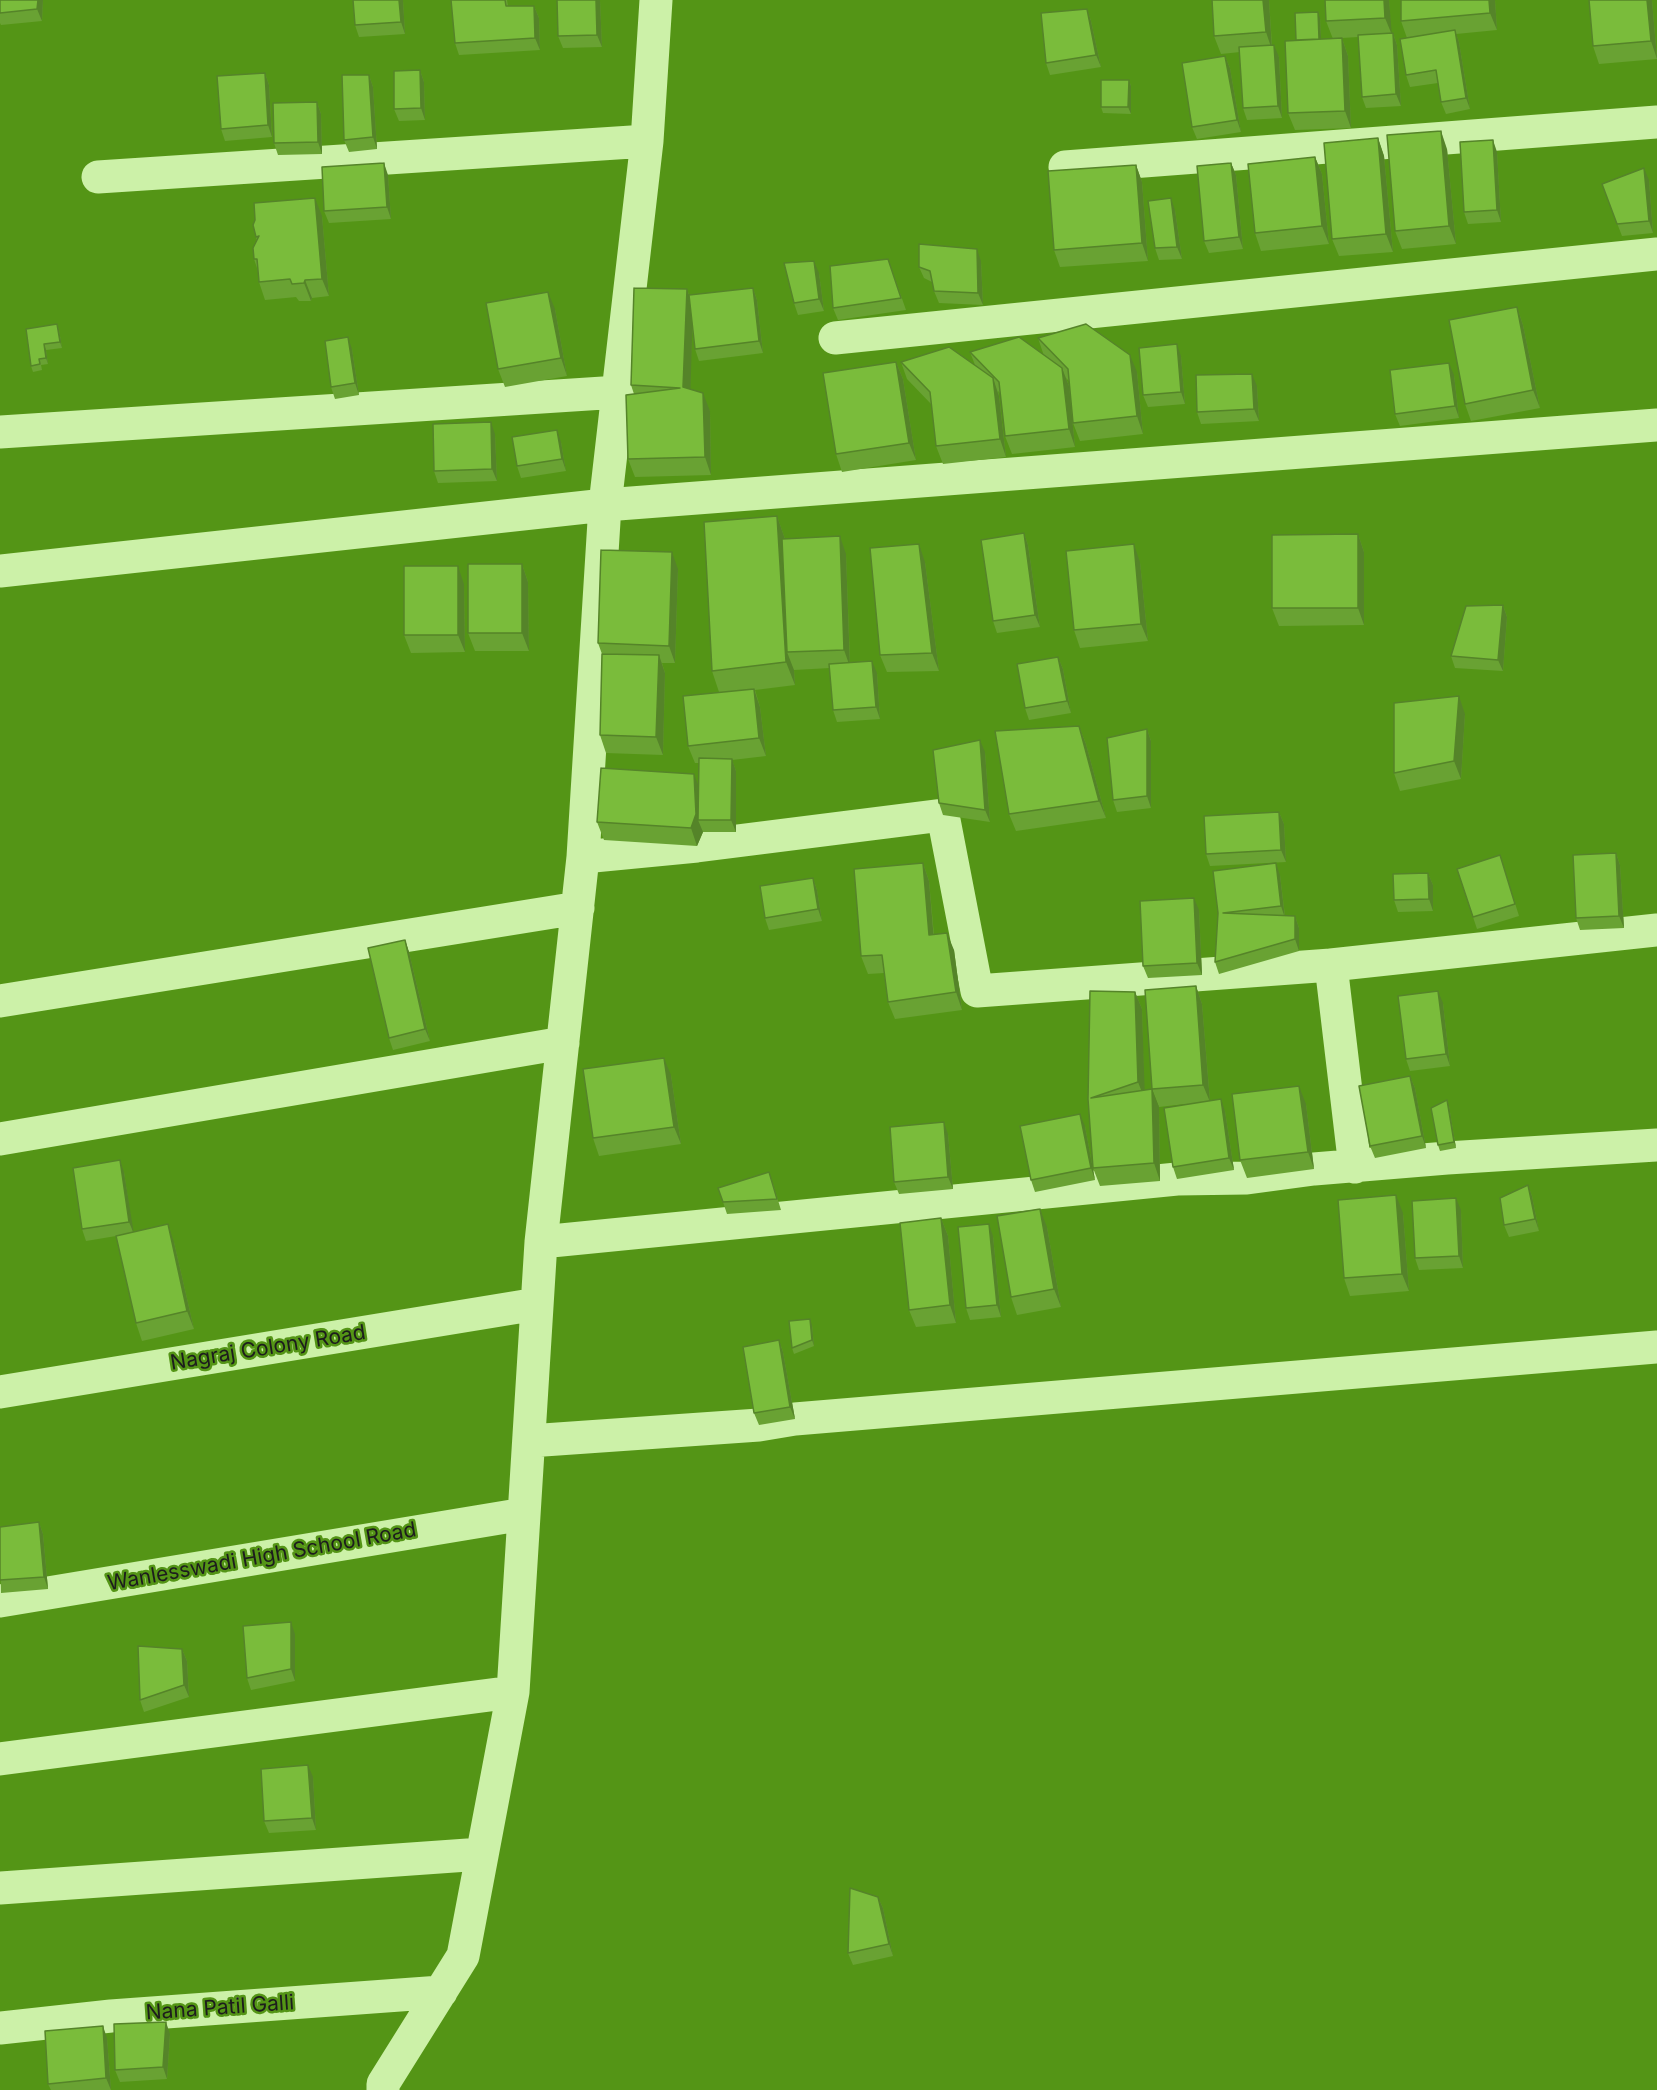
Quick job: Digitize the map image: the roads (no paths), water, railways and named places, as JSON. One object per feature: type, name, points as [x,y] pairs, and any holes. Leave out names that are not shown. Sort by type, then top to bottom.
[{"type":"street","points":[[383,2090],[383,2084],[463,1956],[513,1692],[541,1242],[584,857],[604,505],[619,392],[646,141],[656,0]]},
{"type":"street","points":[[1065,167],[1657,122]]},
{"type":"street","points":[[98,177],[646,141]]},
{"type":"street","points":[[835,338],[1657,254]]},
{"type":"street","points":[[0,432],[619,392]]},
{"type":"street","points":[[0,571],[604,505],[1657,425]]},
{"type":"street","points":[[584,857],[697,846],[943,815],[977,992],[1331,965],[1657,930]]},
{"type":"street","points":[[0,1001],[578,908]]},
{"type":"street","points":[[1331,965],[1355,1167]]},
{"type":"street","points":[[0,1139],[563,1043]]},
{"type":"street","points":[[541,1242],[1035,1191],[1177,1179],[1247,1178],[1447,1158],[1657,1145]]},
{"type":"street","name":"Nagraj Colony Road","points":[[0,1392],[537,1304]]},
{"type":"street","points":[[529,1442],[759,1425],[806,1418],[1657,1347]]},
{"type":"street","name":"Wanlesswadi High School Road","points":[[0,1601],[524,1514]]},
{"type":"street","points":[[0,1759],[513,1692]]},
{"type":"street","points":[[0,1888],[482,1854]]},
{"type":"street","name":"Nana Patil Galli","points":[[0,2028],[111,2016],[441,1992]]}]
